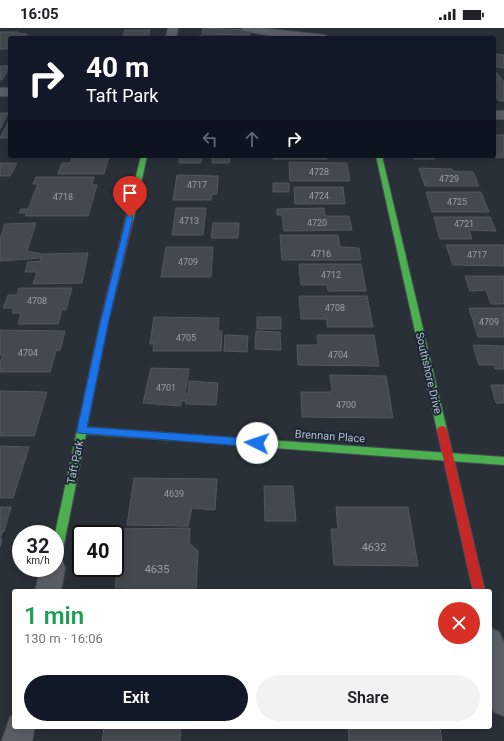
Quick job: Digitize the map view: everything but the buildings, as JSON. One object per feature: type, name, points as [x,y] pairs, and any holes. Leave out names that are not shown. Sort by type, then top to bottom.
[{"type":"street","points":[[247,28],[258,32],[302,36]]},
{"type":"street","name":"Taft Park","points":[[62,525],[104,324],[144,158]]},
{"type":"street","name":"Southshore Drive","points":[[379,158],[479,589]]},
{"type":"street","name":"Brennan Place","points":[[82,430],[504,461]]},
{"type":"street","points":[[48,589],[51,577]]},
{"type":"street","points":[[492,650],[504,702]]},
{"type":"street","points":[[17,741],[20,729]]},
{"type":"traffic: fast","points":[[129,221],[144,158]]},
{"type":"traffic: fast","points":[[379,158],[442,430]]},
{"type":"traffic: fast","points":[[62,525],[104,323]]},
{"type":"traffic: fast","points":[[82,430],[504,461]]},
{"type":"traffic: jam","points":[[104,323],[129,221]]},
{"type":"traffic: jam","points":[[442,430],[479,589]]},
{"type":"route","points":[[130,217],[104,324],[82,430],[257,443]]}]
